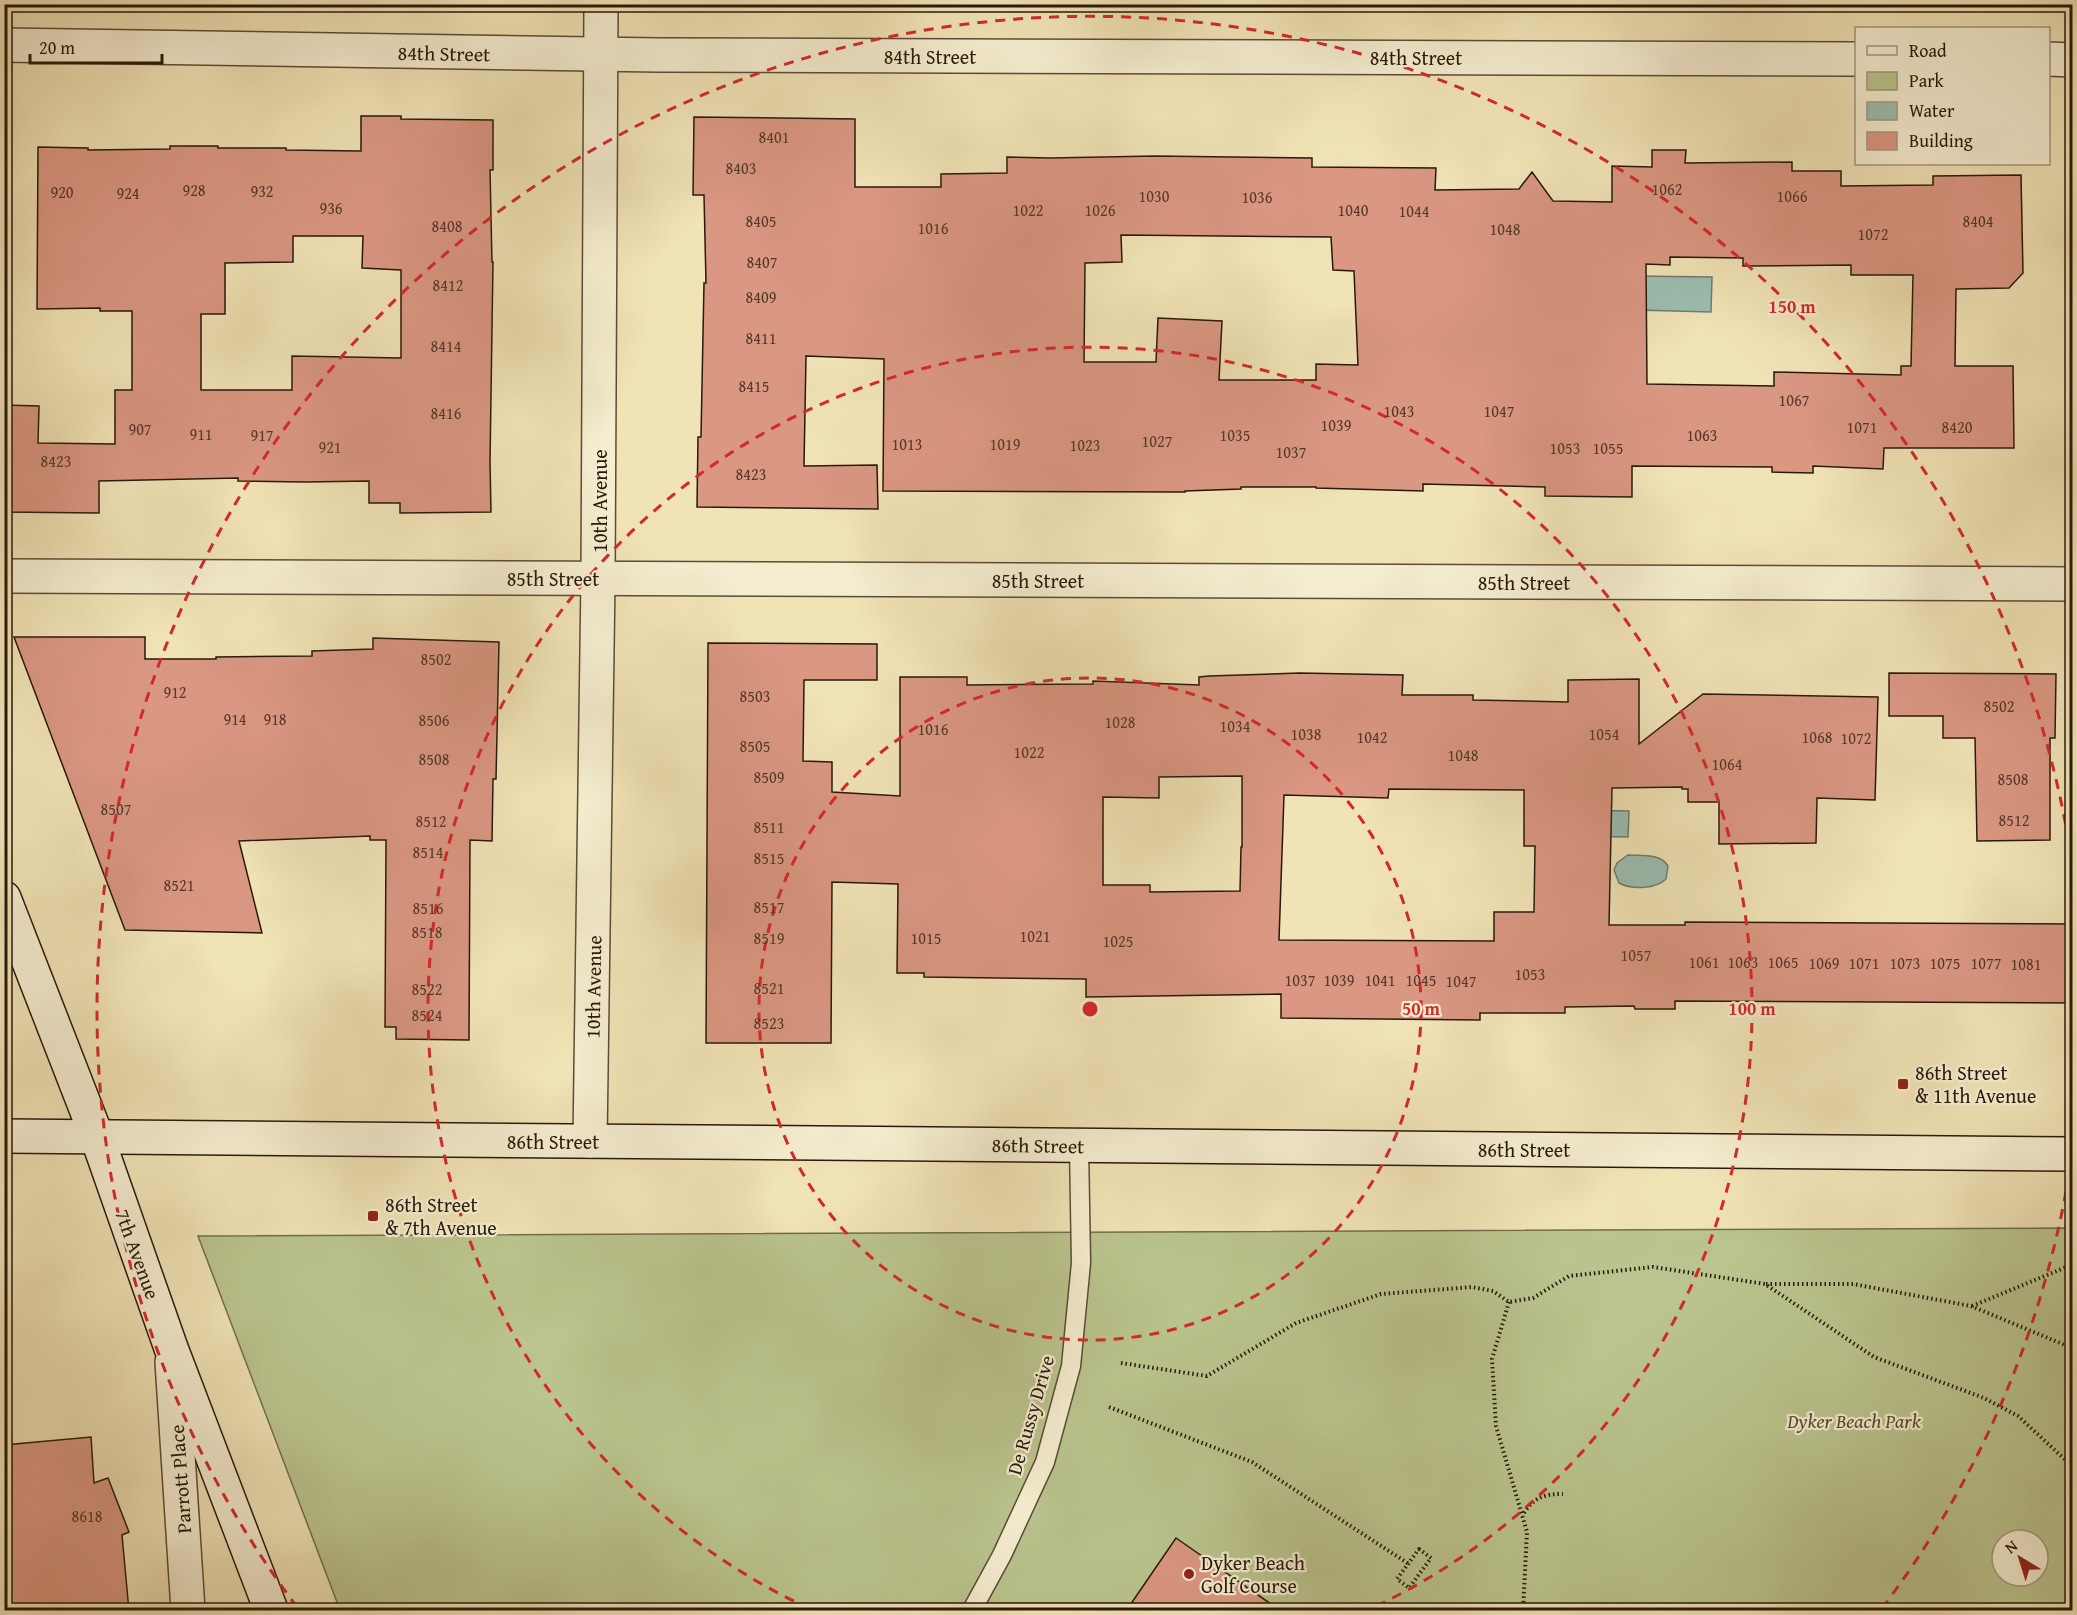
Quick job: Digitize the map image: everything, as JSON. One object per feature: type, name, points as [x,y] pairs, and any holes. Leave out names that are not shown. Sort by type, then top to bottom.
[{"type":"street","name":"10th Avenue","points":[[590,1141],[598,579],[602,4]]},
{"type":"street","name":"84th Street","points":[[4,45],[601,54],[1855,59]]},
{"type":"street","points":[[2050,59],[2073,60]]},
{"type":"street","name":"85th Street","points":[[4,576],[2073,584]]},
{"type":"street","name":"7th Avenue","points":[[4,898],[97,1137],[171,1348],[271,1611]]},
{"type":"street","name":"86th Street","points":[[4,1136],[2073,1154]]},
{"type":"street","name":"Parrott Place","points":[[171,1348],[188,1611]]},
{"type":"lane","name":"De Russy Drive","points":[[972,1611],[1002,1555],[1044,1462],[1071,1366],[1081,1263],[1079,1146]]},
{"type":"path","points":[[1121,1363],[1206,1376],[1296,1323],[1382,1294],[1472,1287],[1493,1292],[1509,1302],[1533,1298],[1569,1276],[1653,1266],[1765,1284],[1853,1284],[1971,1306],[2073,1348]]},
{"type":"path","points":[[1971,1306],[2064,1268],[2073,1267]]},
{"type":"path","points":[[1765,1284],[1874,1357],[1984,1398],[2018,1416],[2073,1466]]},
{"type":"path","points":[[1509,1302],[1492,1359],[1496,1426],[1527,1532],[1523,1611]]},
{"type":"path","points":[[1109,1407],[1252,1462],[1409,1563]]},
{"type":"path","points":[[1523,1513],[1530,1504],[1544,1494],[1563,1494]]},
{"type":"path","points":[[1419,1549],[1431,1558],[1409,1588],[1397,1579],[1409,1563],[1419,1549]]},
{"type":"green space","name":"Dyker Beach Park","points":[[2072,1228],[2072,1610],[340,1610],[198,1236]]},
{"type":"water","points":[[1637,276],[1712,277],[1711,312],[1636,310]]},
{"type":"water","points":[[1579,810],[1629,811],[1628,837],[1579,836]]},
{"type":"water","points":[[1628,855],[1650,856],[1665,862],[1668,866],[1666,879],[1656,885],[1644,887],[1630,887],[1619,883],[1614,870],[1617,863]]},
{"type":"building","points":[[361,116],[493,120],[493,170],[490,170],[493,262],[491,512],[400,513],[400,503],[369,503],[369,481],[238,481],[238,478],[99,481],[99,513],[4,512],[4,405],[39,406],[38,443],[115,444],[115,390],[132,390],[132,311],[100,311],[100,308],[37,309],[38,147],[88,148],[88,150],[218,146],[218,148],[361,151]],"holes":[[[293,236],[363,236],[362,268],[401,270],[401,358],[292,356],[292,390],[201,390],[201,314],[225,314],[225,263],[293,262]]]},
{"type":"building","points":[[694,117],[855,119],[855,187],[941,187],[941,174],[1007,173],[1007,157],[1312,158],[1312,167],[1436,168],[1435,190],[1519,189],[1532,172],[1553,201],[1612,202],[1612,166],[1652,167],[1652,150],[1686,150],[1685,163],[1792,162],[1792,171],[1841,171],[1841,186],[1933,185],[1933,176],[2021,175],[2023,273],[2009,288],[1956,289],[1955,366],[2013,366],[2014,448],[1884,448],[1883,469],[1813,466],[1813,473],[1772,472],[1772,467],[1632,466],[1632,497],[1545,496],[1545,487],[1423,484],[1423,491],[1241,487],[1241,489],[1185,492],[883,491],[884,359],[806,356],[804,466],[877,465],[878,509],[697,507],[698,437],[701,437],[704,283],[706,283],[704,195],[693,195]],"holes":[[[1121,235],[1331,237],[1333,270],[1354,271],[1358,365],[1316,364],[1316,380],[1219,380],[1222,321],[1158,318],[1156,362],[1084,362],[1085,263],[1122,262]],[[1670,257],[1743,258],[1743,266],[1851,265],[1851,275],[1913,275],[1911,366],[1901,366],[1901,375],[1774,372],[1774,386],[1647,384],[1646,264],[1670,265]]]},
{"type":"building","points":[[14,637],[145,637],[145,659],[312,656],[312,651],[373,649],[373,638],[499,642],[496,779],[493,779],[492,841],[470,840],[469,1040],[396,1039],[396,1027],[385,1027],[386,840],[370,840],[370,836],[239,841],[262,933],[125,930]]},
{"type":"building","points":[[708,643],[877,644],[877,680],[804,680],[803,761],[832,762],[832,792],[900,796],[900,677],[967,677],[967,685],[1093,684],[1093,681],[1199,685],[1199,677],[1209,676],[1300,673],[1403,675],[1402,695],[1473,695],[1473,700],[1568,702],[1568,680],[1639,679],[1639,744],[1703,694],[1878,697],[1875,800],[1817,798],[1816,843],[1719,844],[1719,802],[1688,802],[1688,789],[1682,789],[1682,787],[1612,788],[1609,925],[1685,925],[1685,922],[2073,924],[2073,1003],[1675,1001],[1675,1009],[1635,1009],[1634,1006],[1565,1007],[1565,1013],[1480,1013],[1480,1020],[1281,1018],[1281,994],[1086,997],[1086,979],[924,977],[924,973],[897,973],[898,884],[832,882],[831,1043],[706,1043]],"holes":[[[1242,776],[1240,891],[1150,892],[1150,885],[1103,885],[1103,797],[1159,798],[1159,777]],[[1389,789],[1524,790],[1524,846],[1535,846],[1534,912],[1494,912],[1494,941],[1279,940],[1284,795],[1388,798]]]},
{"type":"building","points":[[1889,673],[2056,674],[2055,738],[2050,738],[2050,840],[1977,841],[1975,738],[1943,738],[1943,716],[1889,716]]},
{"type":"building","points":[[91,1437],[94,1483],[108,1478],[129,1532],[122,1535],[129,1611],[4,1611],[4,1445]]},
{"type":"building","name":"Dyker Beach Golf Course","points":[[1176,1538],[1281,1611],[1126,1611]]},
{"type":"place","name":"86th Street & 11th Avenue","points":[[1903,1084]]},
{"type":"place","name":"86th Street & 7th Avenue","points":[[373,1216]]},
{"type":"place","name":"Dyker Beach Golf Course","points":[[1189,1574]]}]
